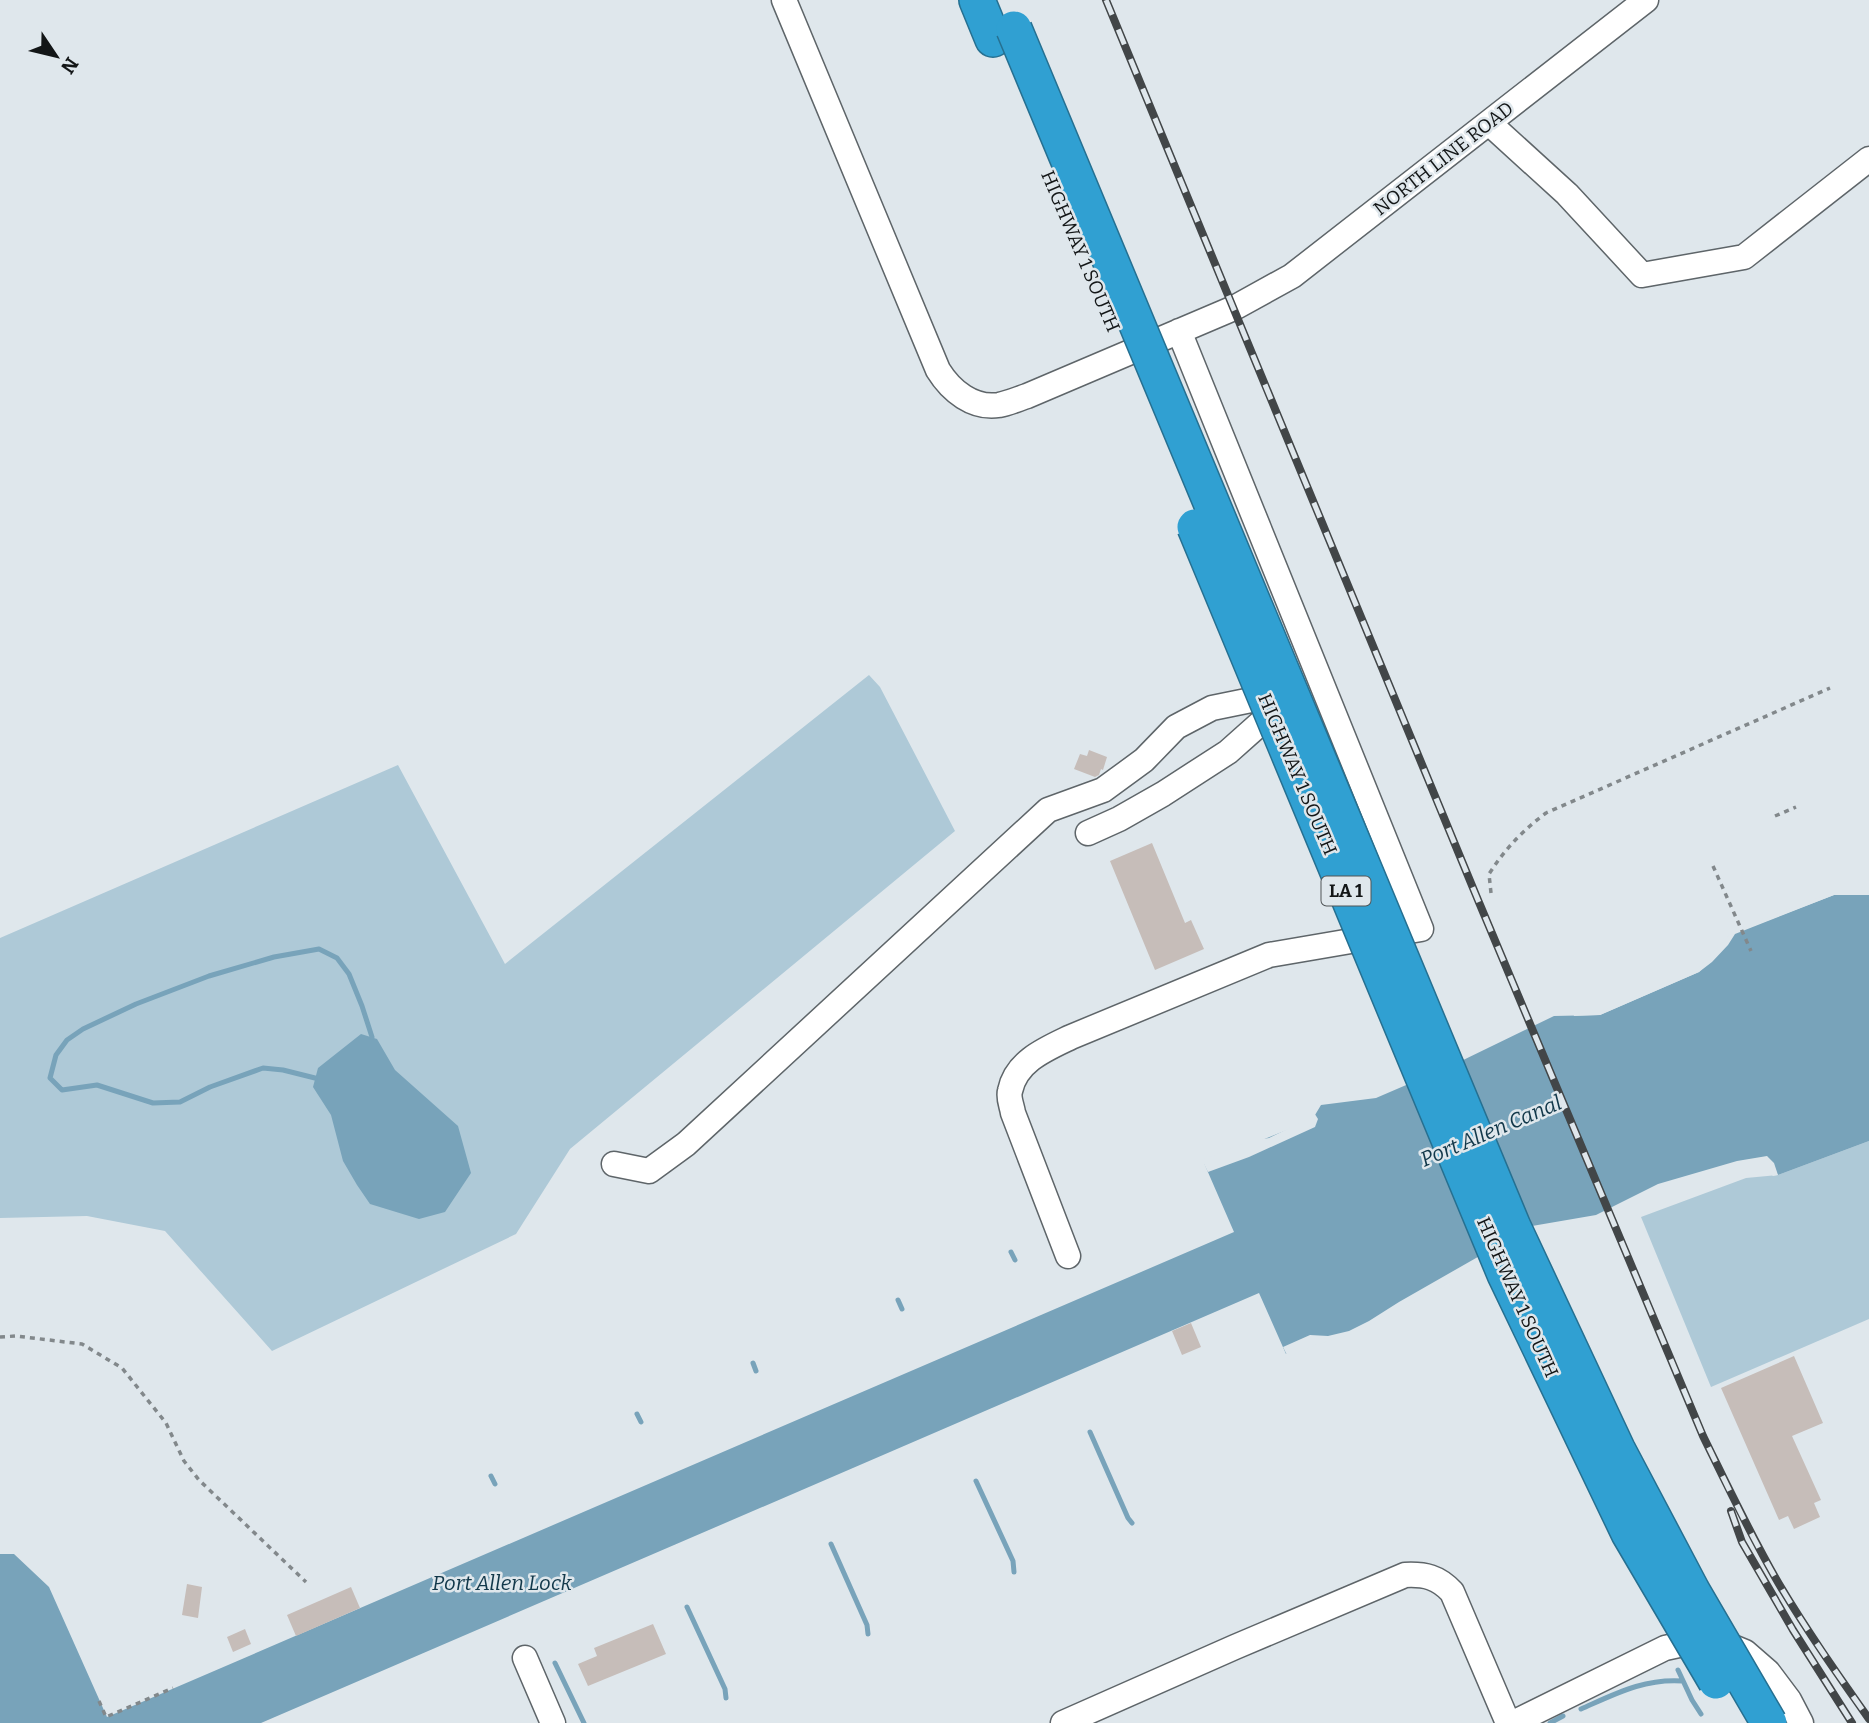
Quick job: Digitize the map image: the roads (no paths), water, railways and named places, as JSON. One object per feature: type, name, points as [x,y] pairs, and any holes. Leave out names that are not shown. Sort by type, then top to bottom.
[{"type":"highway","name":"HIGHWAY 1 SOUTH","points":[[977,0],[1003,23],[1505,1274],[1629,1533],[1741,1723]]},
{"type":"highway","points":[[1003,23],[1513,1227],[1623,1461],[1692,1591],[1769,1723]]},
{"type":"street","name":"NORTH LINE ROAD","points":[[784,0],[938,370],[946,383],[957,393],[977,403],[988,405],[1001,405],[1027,396],[1234,308],[1292,276],[1646,0]]},
{"type":"street","points":[[1489,122],[1567,194],[1642,275],[1744,257],[1869,159]]},
{"type":"street","points":[[1068,1256],[1013,1113],[1009,1093],[1019,1069],[1043,1050],[1071,1037],[1269,955],[1421,929],[1180,331]]},
{"type":"street","points":[[614,1164],[649,1171],[686,1144],[1048,810],[1103,790],[1143,760],[1176,727],[1212,708],[1292,695],[1322,685]]},
{"type":"street","points":[[1088,833],[1163,794],[1228,752],[1292,695]]},
{"type":"street","points":[[1063,1723],[1405,1575],[1422,1574],[1435,1578],[1452,1592],[1511,1723],[1665,1648],[1711,1638],[1745,1652],[1768,1672],[1789,1700],[1801,1723]]},
{"type":"street","points":[[525,1658],[553,1723]]},
{"type":"water","points":[[1834,895],[1869,895],[1869,1141],[1778,1175],[1767,1165],[1528,1239],[1354,1330],[1286,1354],[1259,1293],[261,1723],[0,1723],[0,1554],[14,1554],[49,1587],[107,1717],[1234,1232],[1204,1163],[1312,1120],[1321,1105],[1376,1098],[1455,1064],[1554,1016],[1600,1015],[1699,972],[1735,933]]},
{"type":"water","points":[[361,1034],[377,1039],[395,1070],[458,1126],[471,1173],[445,1212],[419,1219],[370,1204],[343,1161],[331,1115],[313,1087],[318,1068]]},
{"type":"waterway","points":[[315,1078],[263,1068],[210,1087],[180,1102],[153,1103],[97,1085],[62,1090],[50,1078],[56,1055],[67,1040],[83,1029],[136,1004],[209,976],[274,957],[319,949],[337,958],[349,974],[372,1037]]},
{"type":"waterway","points":[[1011,1252],[1015,1260]]},
{"type":"waterway","points":[[898,1300],[902,1309]]},
{"type":"waterway","points":[[753,1363],[756,1371]]},
{"type":"waterway","points":[[637,1414],[641,1422]]},
{"type":"waterway","points":[[1090,1432],[1132,1523]]},
{"type":"waterway","points":[[491,1476],[495,1484]]},
{"type":"waterway","points":[[976,1481],[1013,1561],[1014,1572]]},
{"type":"waterway","points":[[831,1544],[867,1625],[868,1634]]},
{"type":"waterway","points":[[687,1607],[725,1689],[726,1698]]},
{"type":"waterway","points":[[555,1663],[584,1723]]},
{"type":"waterway","points":[[1678,1670],[1701,1714]]},
{"type":"waterway","points":[[1581,1709],[1643,1685],[1683,1681]]},
{"type":"waterway","points":[[1550,1723],[1563,1716]]},
{"type":"railway","points":[[1106,0],[1703,1436],[1779,1584],[1869,1719]]},
{"type":"railway","points":[[1731,1511],[1742,1542],[1793,1630],[1852,1723]]},
{"type":"water label","name":"Port Allen Canal","points":[[1491,1131]]},
{"type":"water label","name":"Port Allen Lock","points":[[502,1583]]}]
